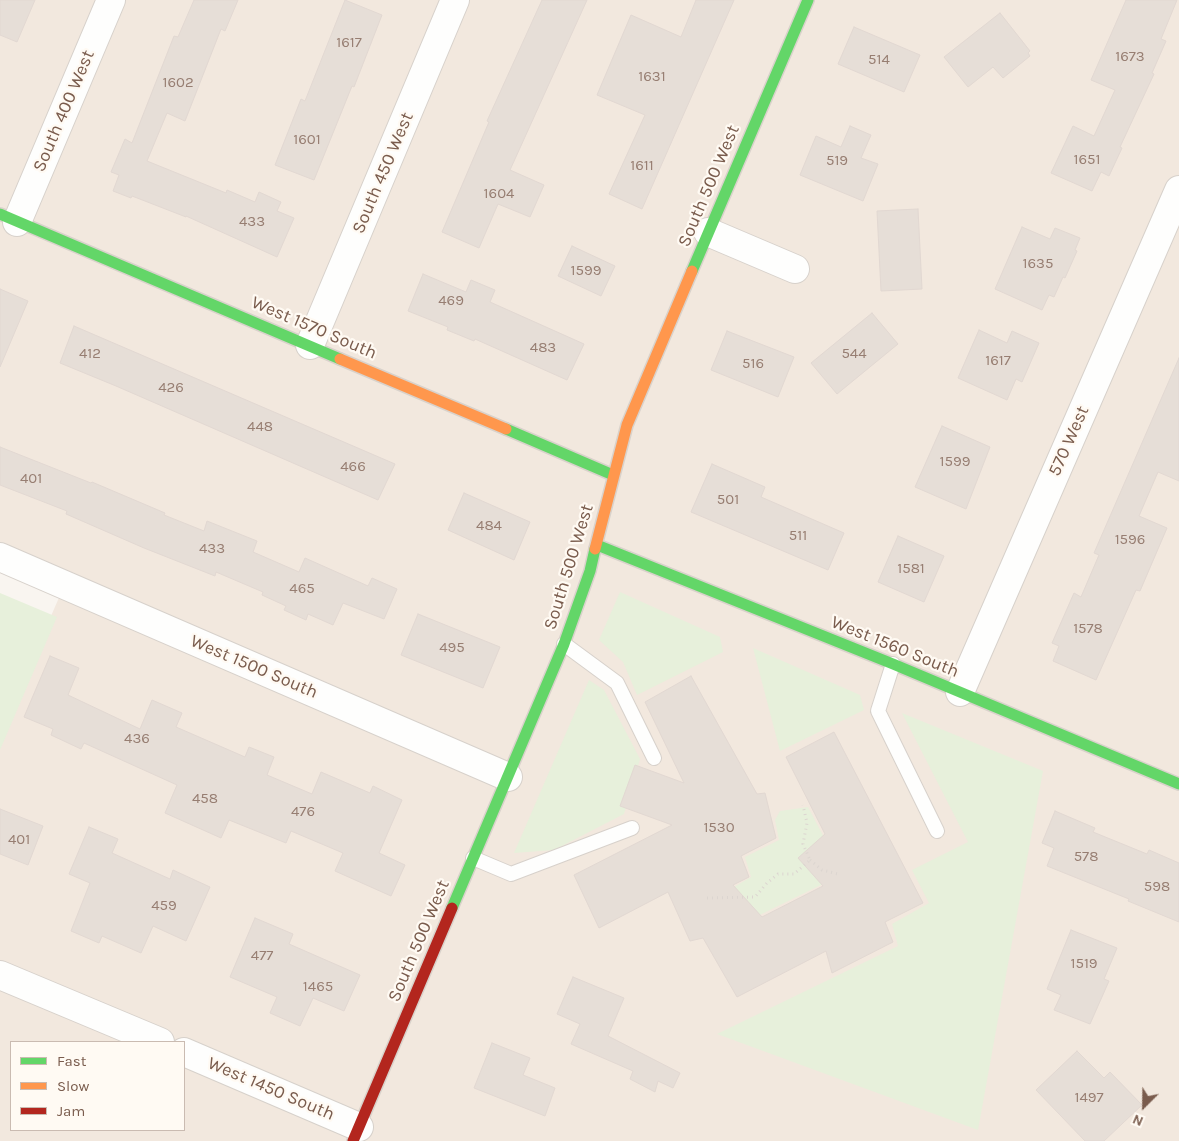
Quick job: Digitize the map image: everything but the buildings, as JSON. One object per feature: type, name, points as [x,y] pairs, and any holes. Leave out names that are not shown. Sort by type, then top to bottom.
[{"type":"street","name":"South 400 West","points":[[9,218],[111,0]]},
{"type":"street","name":"South 450 West","points":[[310,345],[455,0]]},
{"type":"street","name":"South 500 West","points":[[356,1134],[564,644],[597,545],[613,475],[627,426],[639,394],[808,0]]},
{"type":"street","name":"570 West","points":[[960,692],[1179,190]]},
{"type":"street","name":"West 1570 South","points":[[9,218],[613,475]]},
{"type":"street","points":[[708,232],[795,269]]},
{"type":"street","name":"West 1560 South","points":[[597,545],[894,664],[1179,784]]},
{"type":"street","name":"West 1500 South","points":[[0,557],[508,777]]},
{"type":"street","points":[[0,975],[158,1041]]},
{"type":"street","name":"West 1450 South","points":[[185,1052],[356,1134]]},
{"type":"lane","points":[[564,644],[617,683],[654,758]]},
{"type":"lane","points":[[894,664],[878,711],[937,831]]},
{"type":"lane","points":[[473,858],[511,874],[632,828]]},
{"type":"path","points":[[803,805],[807,823],[803,844],[810,860],[822,870],[838,874]]},
{"type":"path","points":[[707,898],[755,897],[778,874],[794,874],[810,860]]},
{"type":"shaded area","points":[[0,0],[1179,0],[1179,1141],[0,1141],[0,734],[64,586],[0,557]]},
{"type":"green space","points":[[620,592],[720,637],[723,652],[637,695],[623,662],[599,640]]},
{"type":"green space","points":[[0,593],[57,617],[0,750]]},
{"type":"green space","points":[[753,648],[860,695],[864,710],[780,751]]},
{"type":"green space","points":[[589,680],[604,690],[640,759],[624,814],[554,850],[514,853]]},
{"type":"green space","points":[[902,713],[1043,771],[978,1130],[717,1034],[898,946],[892,924],[929,903],[912,870],[968,842]]},
{"type":"green space","points":[[808,807],[837,862],[833,879],[727,931],[712,900],[751,877],[745,857],[779,840],[775,820],[780,811]]},
{"type":"traffic: fast","points":[[692,271],[808,0]]},
{"type":"traffic: fast","points":[[0,214],[340,359]]},
{"type":"traffic: fast","points":[[506,429],[613,475]]},
{"type":"traffic: fast","points":[[597,545],[893,664],[1179,784]]},
{"type":"traffic: fast","points":[[452,908],[564,644],[590,571],[595,549]]},
{"type":"traffic: slow","points":[[595,549],[627,425],[692,271]]},
{"type":"traffic: slow","points":[[340,359],[506,429]]},
{"type":"traffic: jam","points":[[353,1141],[452,908]]}]
